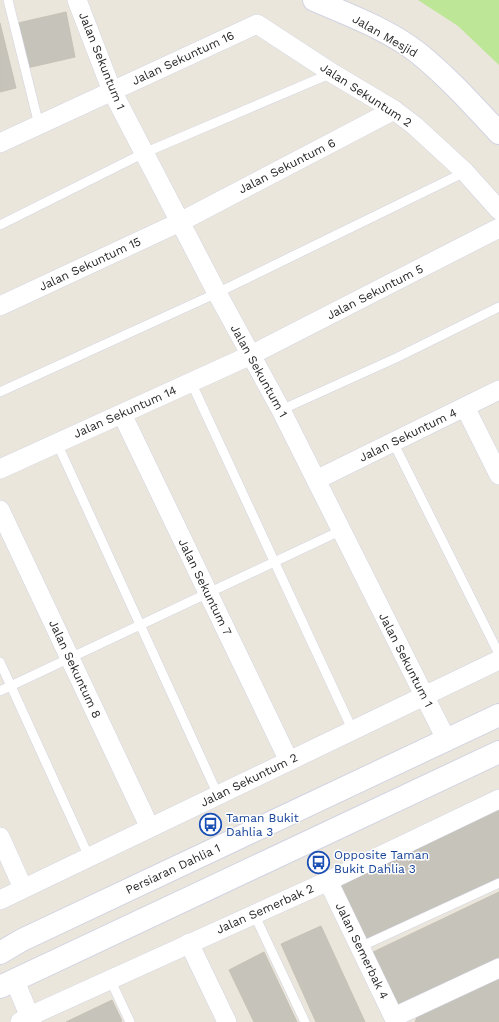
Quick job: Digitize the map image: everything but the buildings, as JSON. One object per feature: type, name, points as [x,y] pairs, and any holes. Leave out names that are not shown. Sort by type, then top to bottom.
[{"type":"street","name":"Jalan Sekuntum 1","points":[[77,0],[112,91],[217,293],[281,410],[340,531],[447,741]]},
{"type":"street","name":"Jalan Mesjid","points":[[314,0],[368,23],[415,51],[445,77],[499,133]]},
{"type":"street","name":"Jalan Sekuntum 16","points":[[0,143],[258,24]]},
{"type":"street","name":"Jalan Sekuntum 2","points":[[258,24],[332,73],[394,110],[465,172],[499,210]]},
{"type":"street","name":"Jalan Sekuntum 6","points":[[180,222],[394,110]]},
{"type":"street","name":"Jalan Sekuntum 15","points":[[0,306],[180,222]]},
{"type":"street","name":"Jalan Sekuntum 5","points":[[251,356],[499,228]]},
{"type":"street","name":"Jalan Sekuntum 14","points":[[0,469],[251,356]]},
{"type":"street","name":"Jalan Sekuntum 4","points":[[316,480],[499,390]]},
{"type":"street","points":[[465,407],[499,475]]},
{"type":"street","name":"Jalan Sekuntum 7","points":[[122,414],[289,761]]},
{"type":"street","name":"Jalan Sekuntum 8","points":[[0,510],[150,828]]},
{"type":"street","name":"Jalan Sekuntum 2","points":[[0,900],[499,660]]},
{"type":"street","name":"Persiaran Dahlia 1","points":[[0,953],[22,940],[447,741],[499,715]]},
{"type":"street","points":[[28,1020],[7,983],[499,752]]},
{"type":"street","name":"Jalan Semerbak 2","points":[[28,1020],[110,979],[328,881],[499,799]]},
{"type":"street","points":[[0,837],[23,888]]},
{"type":"street","name":"Jalan Semerbak 4","points":[[328,881],[395,1020]]},
{"type":"street","points":[[190,943],[227,1022]]},
{"type":"street","points":[[395,1020],[499,968]]},
{"type":"lane","points":[[8,0],[39,126]]},
{"type":"lane","points":[[0,225],[144,153],[332,73]]},
{"type":"lane","points":[[0,392],[217,293],[465,172]]},
{"type":"lane","points":[[281,410],[396,358],[499,308]]},
{"type":"lane","points":[[191,382],[353,731]]},
{"type":"lane","points":[[393,442],[499,654]]},
{"type":"lane","points":[[57,443],[218,795]]},
{"type":"lane","points":[[0,691],[340,531]]},
{"type":"lane","points":[[0,662],[89,856]]},
{"type":"lane","points":[[360,947],[499,883]]},
{"type":"lane","points":[[254,914],[305,1022]]},
{"type":"lane","points":[[110,979],[130,1022]]},
{"type":"green space","points":[[418,0],[499,0],[499,65],[458,26]]},
{"type":"place","name":"Taman Bukit Dahlia 3","points":[[211,825]]},
{"type":"place","name":"Opposite Taman Bukit Dahlia 3","points":[[319,862]]}]
